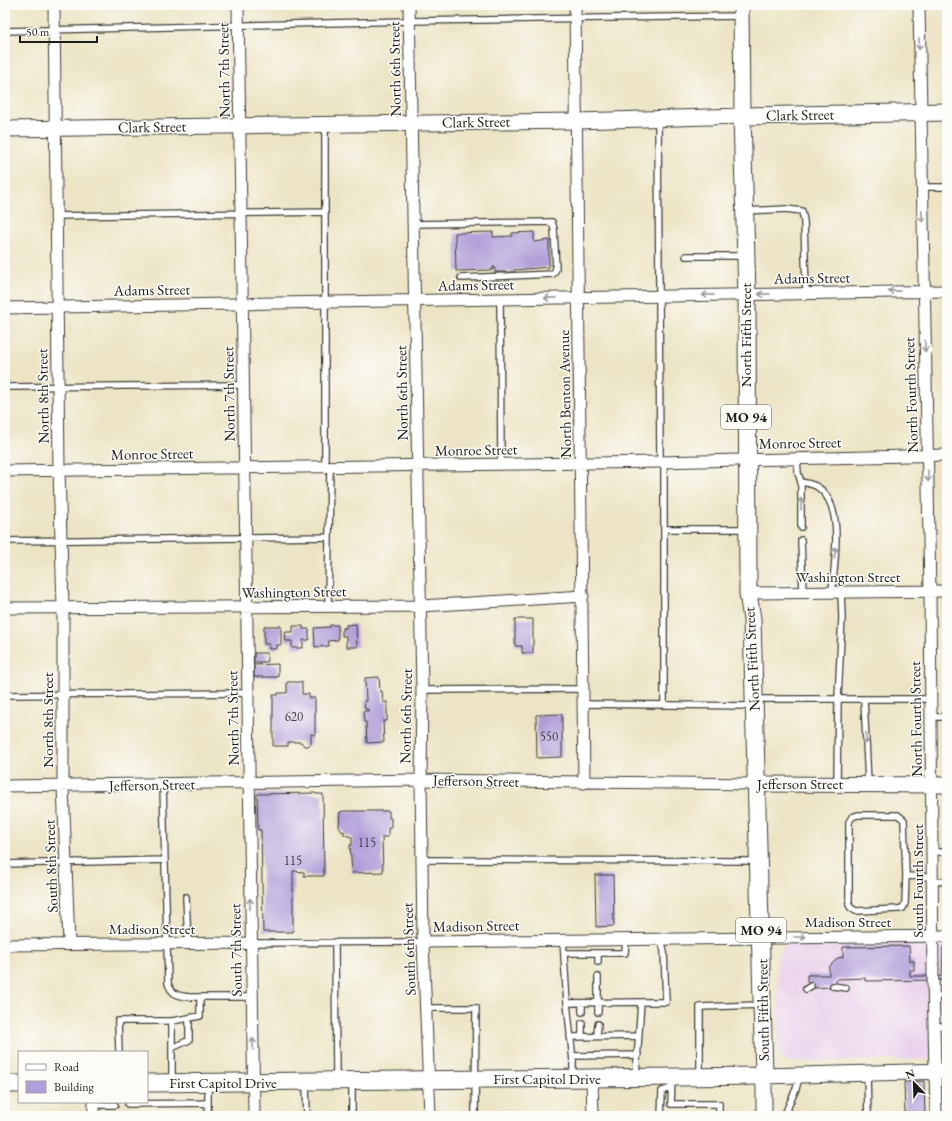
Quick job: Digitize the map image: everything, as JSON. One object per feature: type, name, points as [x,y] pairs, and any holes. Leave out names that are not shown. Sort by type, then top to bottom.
[{"type":"main road","name":"North Fifth Street","points":[[741,11],[744,211],[747,295],[746,460],[748,593],[752,619],[755,784]]},
{"type":"main road","name":"Clark Street","points":[[5,129],[577,121],[947,112]]},
{"type":"main road","name":"Jefferson Street","points":[[755,784],[940,785]]},
{"type":"main road","name":"South Fifth Street","points":[[755,784],[763,1005],[764,1116]]},
{"type":"main road","name":"First Capitol Drive","points":[[148,1083],[636,1078],[671,1083],[700,1077],[941,1071]]},
{"type":"main road","points":[[5,1084],[18,1084]]},
{"type":"street","name":"North 8th Street","points":[[54,5],[59,470],[63,607],[63,786]]},
{"type":"street","name":"North 7th Street","points":[[238,5],[250,783]]},
{"type":"street","name":"North 6th Street","points":[[409,5],[421,606],[421,780]]},
{"type":"street","name":"North Benton Avenue","points":[[576,5],[584,783]]},
{"type":"street","name":"North Fourth Street","points":[[919,5],[923,291],[928,456],[930,699],[940,785]]},
{"type":"street","name":"Adams Street","points":[[5,308],[947,290]]},
{"type":"street","name":"Monroe Street","points":[[5,471],[662,462],[947,455]]},
{"type":"street","name":"Washington Street","points":[[748,593],[947,591]]},
{"type":"street","name":"Washington Street","points":[[5,608],[421,606],[583,596]]},
{"type":"street","name":"Jefferson Street","points":[[5,786],[163,785],[421,780],[755,784]]},
{"type":"street","name":"South 6th Street","points":[[421,780],[423,942],[430,1080],[430,1116]]},
{"type":"street","name":"South 7th Street","points":[[250,783],[254,1116]]},
{"type":"street","name":"South Fourth Street","points":[[936,1116],[941,1071],[934,1026],[932,852],[940,785]]},
{"type":"street","name":"South 8th Street","points":[[63,786],[70,944]]},
{"type":"street","name":"Madison Street","points":[[423,942],[947,936]]},
{"type":"street","name":"Madison Street","points":[[5,945],[251,943]]},
{"type":"street","points":[[592,1079],[592,1116]]},
{"type":"lane","points":[[5,31],[409,21],[576,19],[741,11]]},
{"type":"lane","points":[[658,118],[664,529],[664,705]]},
{"type":"lane","points":[[325,124],[325,302],[329,537],[328,607]]},
{"type":"lane","points":[[922,187],[947,187]]},
{"type":"lane","points":[[744,211],[786,209],[802,211],[804,221],[806,293]]},
{"type":"lane","points":[[56,216],[325,212]]},
{"type":"lane","points":[[413,224],[552,222],[554,229],[556,269],[553,274],[460,278]]},
{"type":"lane","points":[[686,256],[746,256]]},
{"type":"lane","points":[[500,299],[501,464]]},
{"type":"lane","points":[[5,387],[243,385]]},
{"type":"lane","points":[[797,458],[798,473],[801,482],[801,527]]},
{"type":"lane","points":[[801,482],[818,487],[827,498],[834,512],[837,592],[842,617],[838,699],[837,784]]},
{"type":"lane","points":[[664,529],[747,529]]},
{"type":"lane","points":[[5,541],[329,537]]},
{"type":"lane","points":[[801,540],[803,593]]},
{"type":"lane","points":[[422,690],[583,689]]},
{"type":"lane","points":[[5,695],[248,693]]},
{"type":"lane","points":[[583,704],[664,705],[838,699],[930,699]]},
{"type":"lane","points":[[864,699],[868,784]]},
{"type":"lane","points":[[931,717],[947,717]]},
{"type":"lane","points":[[163,785],[167,944],[170,989],[179,996],[252,997]]},
{"type":"lane","points":[[858,815],[898,815],[902,817],[904,820],[906,876],[905,903],[903,908],[856,911],[848,905],[849,822],[852,817],[858,815]]},
{"type":"lane","points":[[932,852],[947,852]]},
{"type":"lane","points":[[5,864],[165,860]]},
{"type":"lane","points":[[422,860],[758,860]]},
{"type":"lane","points":[[906,876],[947,881]]},
{"type":"lane","points":[[186,897],[188,943]]},
{"type":"lane","points":[[564,953],[625,953],[626,939]]},
{"type":"lane","points":[[567,1002],[666,1002],[664,951],[661,939]]},
{"type":"lane","points":[[563,940],[570,1037],[573,1056],[573,1078]]},
{"type":"lane","points":[[335,942],[344,1081],[352,1116]]},
{"type":"lane","name":"Madison Street","points":[[251,943],[423,942]]},
{"type":"lane","points":[[598,953],[598,962]]},
{"type":"lane","points":[[598,977],[598,1012]]},
{"type":"lane","points":[[833,986],[846,988]]},
{"type":"lane","points":[[934,996],[947,996]]},
{"type":"lane","points":[[119,1051],[118,1021],[172,1021],[200,1016],[200,997]]},
{"type":"lane","points":[[582,1002],[582,1012]]},
{"type":"lane","points":[[636,1078],[638,1036],[641,1026],[641,1002]]},
{"type":"lane","points":[[700,1077],[700,1007],[763,1005]]},
{"type":"lane","points":[[426,1008],[476,1008],[475,1116]]},
{"type":"lane","points":[[172,1048],[189,1040],[189,1018]]},
{"type":"lane","points":[[172,1021],[172,1083]]},
{"type":"lane","points":[[582,1023],[582,1037]]},
{"type":"lane","points":[[597,1036],[598,1024]]},
{"type":"lane","points":[[934,1026],[947,1026]]},
{"type":"lane","points":[[570,1037],[597,1036],[611,1039],[638,1036]]},
{"type":"lane","points":[[573,1056],[610,1054],[638,1055]]},
{"type":"lane","points":[[867,1073],[868,1116]]},
{"type":"lane","points":[[784,1116],[784,1113],[796,1089],[800,1075]]},
{"type":"lane","points":[[306,1082],[307,1116]]},
{"type":"lane","points":[[208,1083],[208,1116]]},
{"type":"lane","points":[[661,1116],[662,1091],[671,1083]]},
{"type":"lane","points":[[671,1083],[672,1104],[719,1104],[719,1116]]},
{"type":"lane","points":[[128,1104],[208,1103]]},
{"type":"lane","points":[[94,1108],[116,1105]]},
{"type":"shaded area","points":[[947,941],[947,1059],[792,1062],[785,1061],[781,1057],[779,1053],[777,956],[784,945]]},
{"type":"building","points":[[493,232],[493,237],[512,236],[512,233],[534,232],[534,242],[549,240],[549,267],[514,270],[514,272],[495,272],[495,267],[493,267],[493,270],[456,271],[455,233]]},
{"type":"building","points":[[515,619],[533,619],[533,653],[522,653],[522,646],[515,646]]},
{"type":"building","points":[[356,624],[357,647],[346,647],[346,636],[342,636],[342,628],[346,628],[346,625]]},
{"type":"building","points":[[330,625],[338,625],[338,640],[328,641],[329,646],[315,647],[314,628],[330,627]]},
{"type":"building","points":[[264,626],[281,626],[281,645],[277,645],[277,649],[269,649],[269,644],[264,644]]},
{"type":"building","points":[[293,626],[303,626],[303,629],[309,629],[309,640],[303,640],[303,648],[292,648],[292,641],[286,641],[285,632],[293,632]]},
{"type":"building","points":[[254,653],[267,653],[267,662],[254,662]]},
{"type":"building","points":[[278,664],[278,677],[254,677],[254,665]]},
{"type":"building","points":[[379,677],[380,691],[382,691],[383,702],[387,702],[387,721],[383,721],[384,742],[367,743],[366,722],[364,722],[363,711],[368,711],[368,709],[365,709],[364,701],[366,701],[365,678]]},
{"type":"building","points":[[287,682],[302,682],[302,694],[309,694],[309,698],[315,698],[315,735],[311,734],[311,744],[308,746],[304,746],[301,742],[288,742],[288,746],[273,746],[273,695],[278,695],[278,693],[287,693]]},
{"type":"building","points":[[562,714],[562,757],[537,758],[536,715]]},
{"type":"building","points":[[257,794],[323,794],[324,876],[304,876],[304,872],[293,871],[293,932],[263,932],[261,830],[258,830]]},
{"type":"building","points":[[389,811],[391,828],[388,828],[388,837],[382,837],[383,872],[352,873],[350,845],[352,845],[352,837],[344,835],[344,831],[342,832],[339,827],[340,812]]},
{"type":"building","points":[[595,875],[613,875],[614,926],[596,927]]},
{"type":"building","points":[[909,946],[910,961],[914,961],[914,970],[910,970],[910,976],[942,976],[943,947],[947,946],[947,985],[943,985],[942,980],[865,981],[865,978],[838,979],[831,987],[813,988],[807,982],[807,975],[829,975],[829,967],[838,958],[843,957],[843,947]]},
{"type":"building","points":[[924,1081],[925,1116],[905,1116],[904,1082]]}]
